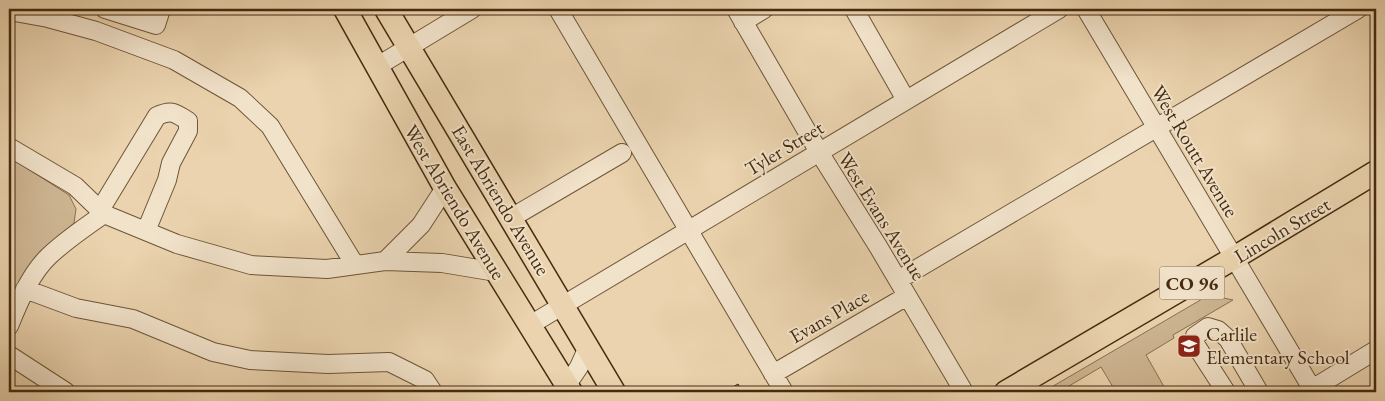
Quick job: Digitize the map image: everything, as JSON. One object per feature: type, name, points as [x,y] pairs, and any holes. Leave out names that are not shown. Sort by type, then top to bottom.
[{"type":"main road","name":"East Abriendo Avenue","points":[[387,9],[614,392]]},
{"type":"main road","name":"West Abriendo Avenue","points":[[345,10],[445,188],[530,324],[567,390]]},
{"type":"main road","name":"Lincoln Street","points":[[1006,392],[1376,172]]},
{"type":"street","points":[[105,9],[156,25],[161,9]]},
{"type":"street","points":[[376,67],[409,46],[446,15],[472,9]]},
{"type":"street","points":[[558,9],[784,392]]},
{"type":"street","points":[[739,15],[764,9]]},
{"type":"street","points":[[854,9],[906,100]]},
{"type":"street","name":"Tyler Street","points":[[530,324],[1059,9]]},
{"type":"street","name":"West Routt Avenue","points":[[1086,9],[1313,391]]},
{"type":"street","points":[[898,280],[1358,9]]},
{"type":"street","points":[[9,11],[48,18],[96,31],[174,60],[240,98],[270,126],[355,265]]},
{"type":"street","name":"West Evans Avenue","points":[[739,15],[819,152],[964,392]]},
{"type":"street","points":[[9,326],[25,289],[48,257],[102,212],[157,116],[164,112],[174,112],[188,121],[188,131],[171,163],[167,180],[146,231]]},
{"type":"street","points":[[9,147],[75,186],[102,212],[177,244],[251,265],[327,269],[385,261],[442,264],[496,272]]},
{"type":"street","points":[[511,218],[622,153]]},
{"type":"street","points":[[385,261],[421,225],[445,188]]},
{"type":"street","points":[[25,289],[76,308],[134,319],[213,352],[250,360],[328,364],[389,362],[425,380],[433,392]]},
{"type":"street","name":"Evans Place","points":[[773,374],[907,296]]},
{"type":"street","points":[[1226,392],[1195,344],[1195,336],[1208,327],[1218,330],[1228,339],[1259,392]]},
{"type":"street","points":[[567,390],[588,347]]},
{"type":"street","points":[[1313,391],[1376,350]]},
{"type":"street","points":[[9,355],[66,392]]},
{"type":"shaded area","points":[[9,157],[69,195],[76,209],[74,223],[40,252],[25,273],[9,304]]},
{"type":"shaded area","points":[[1209,295],[1233,300],[1173,335],[1174,338],[1146,355],[1167,392],[1116,392],[1101,367],[1059,392],[1043,392]]},
{"type":"building","points":[[738,384],[743,392],[724,392]]},
{"type":"place","name":"Carlile Elementary School","points":[[1189,346]]}]
